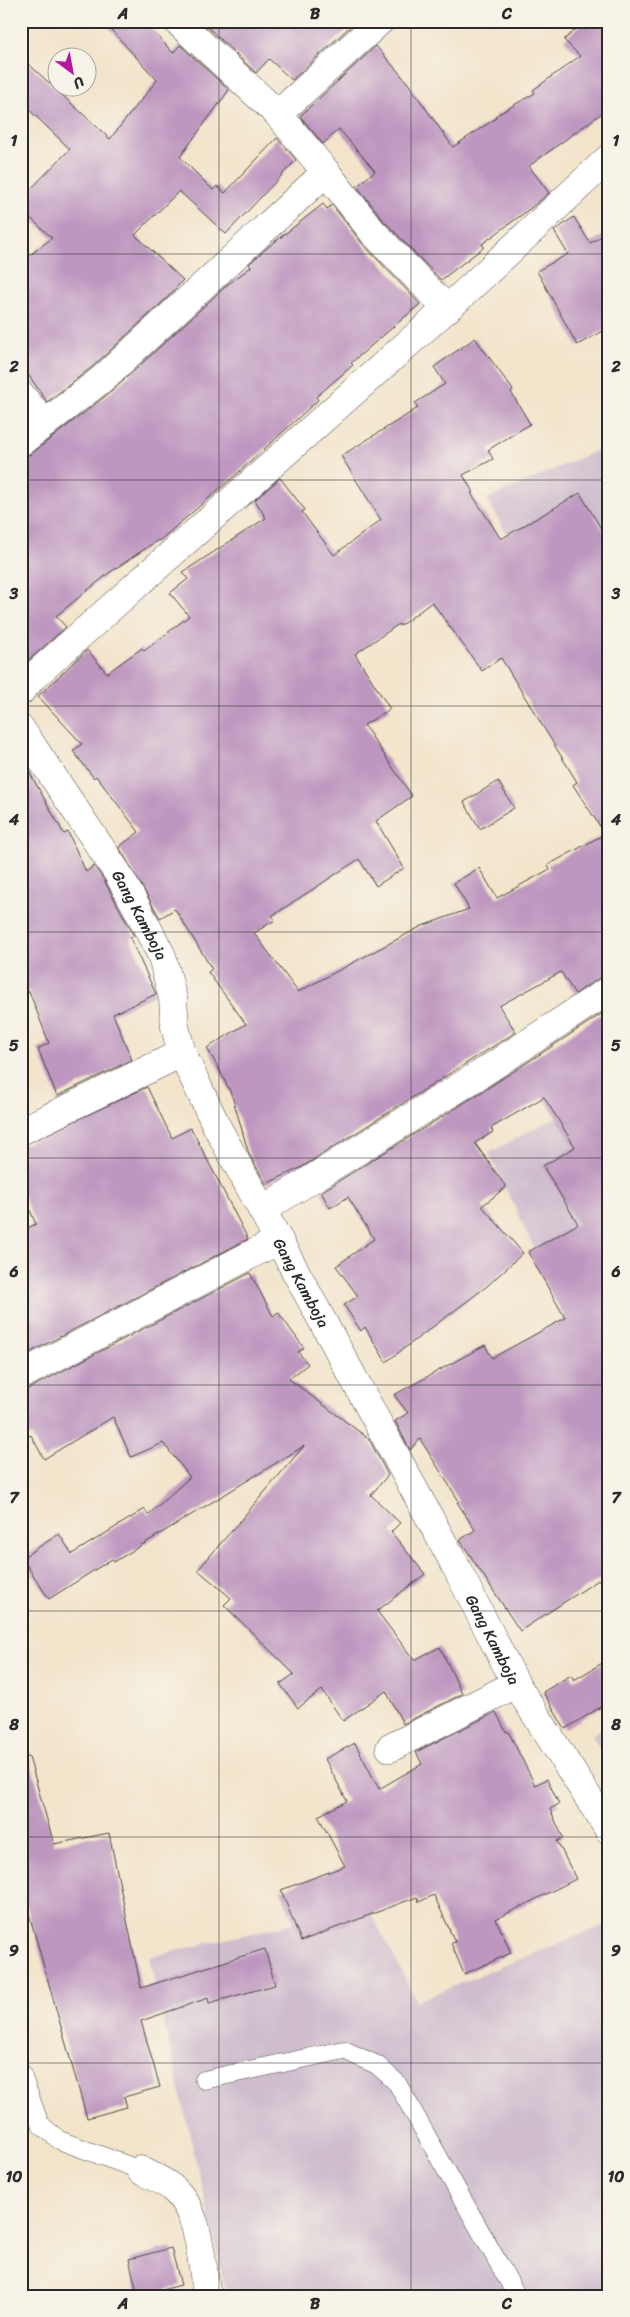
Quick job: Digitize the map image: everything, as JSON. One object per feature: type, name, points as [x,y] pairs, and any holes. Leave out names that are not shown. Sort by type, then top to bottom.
[{"type":"street","points":[[177,21],[278,114],[372,231],[447,309]]},
{"type":"street","points":[[278,114],[380,21]]},
{"type":"street","points":[[27,684],[447,309],[609,158]]},
{"type":"street","points":[[21,442],[102,379],[326,172]]},
{"type":"street","points":[[21,395],[45,424]]},
{"type":"street","name":"Gang Kamboja","points":[[21,729],[117,872],[162,956],[173,999],[175,1027],[182,1052],[217,1127],[453,1561],[516,1684],[609,1830]]},
{"type":"street","points":[[262,1210],[479,1075],[609,990]]},
{"type":"street","points":[[21,1131],[182,1052]]},
{"type":"street","points":[[21,1375],[279,1240]]},
{"type":"street","points":[[390,1748],[516,1684]]},
{"type":"street","points":[[140,2170],[171,2188],[182,2199],[193,2216],[207,2296]]},
{"type":"lane","points":[[204,2080],[344,2050],[377,2065],[397,2083],[517,2296]]},
{"type":"lane","points":[[21,2072],[40,2124],[59,2140],[140,2170]]},
{"type":"shaded area","points":[[609,445],[609,717],[487,499]]},
{"type":"shaded area","points":[[609,1089],[609,1407],[489,1153]]},
{"type":"shaded area","points":[[609,1724],[609,1765],[592,1735]]},
{"type":"shaded area","points":[[367,1906],[417,2001],[609,1923],[609,2296],[227,2296],[149,1957]]},
{"type":"building","points":[[103,21],[144,21],[173,53],[180,45],[229,90],[180,157],[213,190],[217,186],[225,193],[277,138],[296,160],[226,234],[179,191],[135,235],[183,280],[168,297],[92,367],[47,402],[21,364],[21,262],[52,238],[21,209],[21,199],[70,149],[21,102],[21,57],[48,82],[48,98],[66,98],[110,139],[157,80]]},
{"type":"building","points":[[201,21],[355,22],[292,80],[269,59],[256,73]]},
{"type":"building","points":[[585,21],[609,21],[609,108],[529,166],[549,193],[482,244],[484,247],[441,280],[384,221],[357,186],[375,171],[339,129],[323,144],[300,116],[376,46],[407,82],[453,147],[496,118],[495,116],[535,93],[533,90],[580,56],[564,40]]},
{"type":"building","points":[[323,204],[327,209],[332,205],[361,242],[420,304],[351,363],[353,365],[316,397],[318,400],[238,473],[159,541],[109,573],[56,616],[66,627],[21,667],[21,457],[31,454],[112,391],[227,285],[251,267],[249,264],[267,248]]},
{"type":"building","points":[[574,217],[590,243],[609,232],[609,328],[577,345],[537,271],[568,254],[554,231]]},
{"type":"building","points":[[475,338],[513,390],[511,392],[530,424],[488,450],[493,459],[463,475],[473,492],[471,493],[501,539],[580,493],[609,542],[609,974],[600,977],[575,994],[561,972],[499,1006],[516,1032],[302,1167],[266,1184],[249,1154],[232,1096],[207,1048],[246,1024],[208,972],[212,969],[175,909],[160,918],[119,847],[139,832],[96,776],[94,778],[73,751],[82,744],[38,696],[87,650],[107,673],[142,648],[144,651],[189,616],[170,593],[188,579],[183,572],[266,518],[255,500],[280,478],[305,510],[302,512],[334,555],[381,520],[341,456],[418,408],[415,403],[445,384],[434,367]],"holes":[[[432,602],[482,671],[501,658],[577,782],[573,785],[605,834],[548,865],[550,869],[497,898],[479,868],[454,883],[469,909],[422,926],[298,992],[254,933],[275,920],[272,916],[359,859],[376,886],[404,868],[376,821],[412,796],[364,725],[390,709],[355,654],[399,624],[400,626]]]},
{"type":"building","points":[[21,757],[64,834],[68,832],[86,872],[94,866],[104,880],[134,936],[130,938],[156,994],[113,1014],[132,1060],[57,1096],[38,1049],[49,1043],[29,991],[21,995]]},
{"type":"building","points":[[498,781],[514,808],[480,829],[464,802]]},
{"type":"building","points":[[609,1009],[609,1573],[520,1631],[460,1540],[475,1530],[457,1502],[459,1501],[420,1439],[410,1450],[395,1421],[408,1413],[394,1395],[485,1345],[492,1358],[565,1318],[528,1252],[578,1224],[543,1166],[575,1147],[544,1097],[491,1128],[493,1132],[475,1143],[506,1187],[482,1206],[523,1253],[486,1287],[386,1362],[365,1327],[361,1331],[344,1305],[358,1296],[336,1266],[374,1239],[348,1197],[330,1208],[321,1192],[488,1088]]},
{"type":"building","points":[[147,1087],[172,1138],[191,1128],[248,1239],[21,1357],[21,1231],[36,1224],[21,1190],[21,1146]]},
{"type":"building","points":[[250,1273],[273,1316],[278,1312],[304,1348],[298,1352],[308,1364],[289,1379],[369,1439],[388,1475],[371,1495],[400,1523],[391,1532],[425,1574],[377,1611],[414,1660],[440,1647],[462,1694],[403,1724],[386,1691],[343,1721],[322,1690],[298,1708],[280,1684],[294,1674],[224,1605],[231,1598],[198,1570],[304,1446],[114,1562],[112,1559],[49,1599],[22,1558],[59,1534],[72,1554],[145,1509],[148,1515],[190,1477],[163,1443],[131,1457],[113,1417],[44,1459],[31,1435],[21,1441],[21,1390],[28,1389]]},
{"type":"building","points":[[609,1659],[609,1702],[565,1729],[543,1692],[571,1675],[574,1680]]},
{"type":"building","points":[[496,1712],[506,1732],[508,1731],[535,1785],[547,1779],[559,1804],[550,1809],[563,1838],[557,1841],[576,1879],[496,1919],[511,1953],[464,1974],[451,1943],[455,1942],[434,1895],[419,1902],[417,1897],[301,1941],[281,1890],[345,1866],[318,1816],[347,1801],[325,1759],[355,1743],[379,1789],[422,1764],[416,1752]]},
{"type":"building","points":[[29,1757],[54,1844],[109,1833],[141,1988],[265,1949],[275,1985],[209,2003],[208,1998],[141,2021],[160,2087],[124,2097],[127,2107],[87,2118],[21,1886],[21,1758]]},
{"type":"building","points":[[171,2248],[181,2285],[138,2296],[129,2259]]}]
